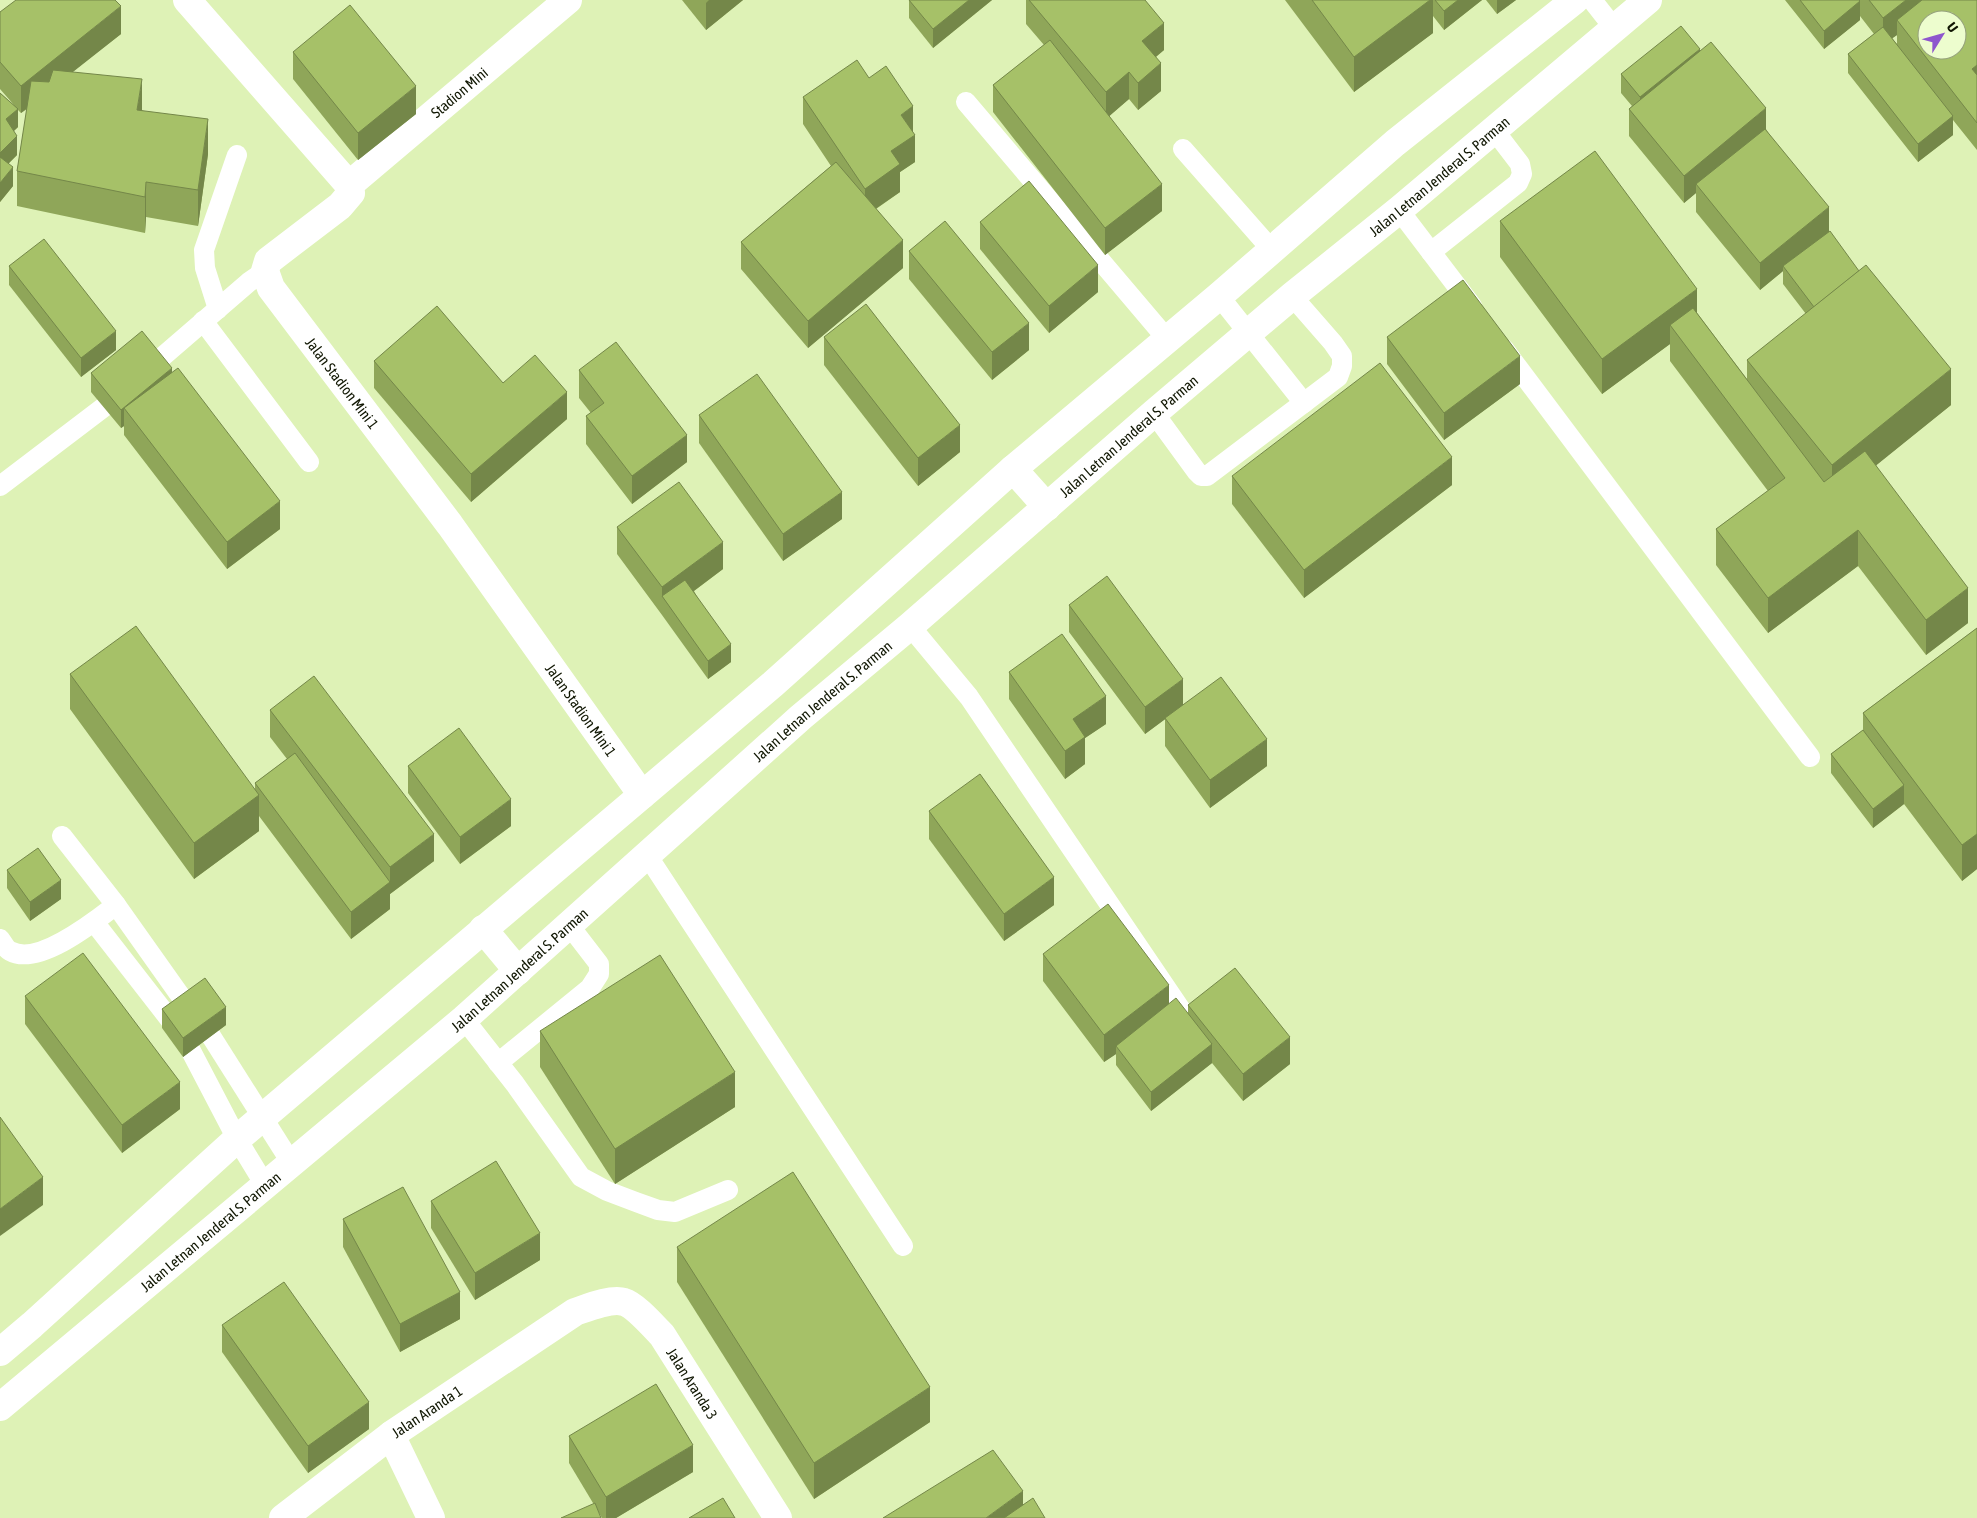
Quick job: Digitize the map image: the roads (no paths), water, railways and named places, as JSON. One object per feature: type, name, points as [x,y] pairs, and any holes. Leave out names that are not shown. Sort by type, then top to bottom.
[{"type":"street","points":[[186,0],[350,185],[351,193],[348,199],[268,261],[264,271]]},
{"type":"street","name":"Stadion Mini","points":[[350,185],[568,0]]},
{"type":"street","points":[[30,1380],[2,1350],[238,1139],[772,684],[1013,469],[1219,296],[1395,142],[1575,0]]},
{"type":"street","name":"Jalan Letnan Jenderal S. Parman","points":[[0,1407],[464,1019],[801,717],[910,626],[1154,413],[1648,0]]},
{"type":"street","name":"Jalan Stadion Mini 1","points":[[264,271],[271,288],[450,525],[642,795]]},
{"type":"street","points":[[1013,469],[1047,507]]},
{"type":"street","points":[[772,684],[801,717]]},
{"type":"street","points":[[483,929],[518,971]]},
{"type":"street","name":"Jalan Aranda 3","points":[[575,1312],[600,1303],[624,1302],[644,1316],[662,1335],[778,1518]]},
{"type":"street","name":"Jalan Aranda 1","points":[[283,1518],[391,1435],[575,1312]]},
{"type":"street","points":[[391,1435],[431,1518]]},
{"type":"lane","points":[[1592,0],[1614,28]]},
{"type":"lane","points":[[966,102],[1166,339]]},
{"type":"lane","points":[[1431,252],[1518,183],[1522,174],[1520,164],[1494,130]]},
{"type":"lane","points":[[1183,149],[1271,249]]},
{"type":"lane","points":[[238,154],[204,250],[211,315],[309,462]]},
{"type":"lane","points":[[1399,210],[1810,757]]},
{"type":"lane","points":[[154,364],[264,271]]},
{"type":"lane","points":[[1219,296],[1304,404]]},
{"type":"lane","points":[[1154,413],[1197,472],[1201,476],[1207,476],[1338,377],[1342,366],[1342,356],[1333,342],[1292,296]]},
{"type":"lane","points":[[0,486],[104,408]]},
{"type":"lane","points":[[910,626],[969,697],[1188,1020]]},
{"type":"lane","points":[[62,836],[116,905],[190,1008]]},
{"type":"lane","points":[[647,855],[903,1246]]},
{"type":"lane","points":[[0,940],[9,951],[26,955],[52,947],[94,922],[116,905]]},
{"type":"lane","points":[[94,922],[171,1021]]},
{"type":"lane","points":[[498,1063],[590,988],[599,974],[599,964],[569,925]]},
{"type":"lane","points":[[464,1019],[515,1084],[581,1177],[636,1202],[658,1210],[675,1212],[728,1190]]},
{"type":"lane","points":[[211,1036],[292,1164]]},
{"type":"lane","points":[[191,1051],[265,1185]]}]
